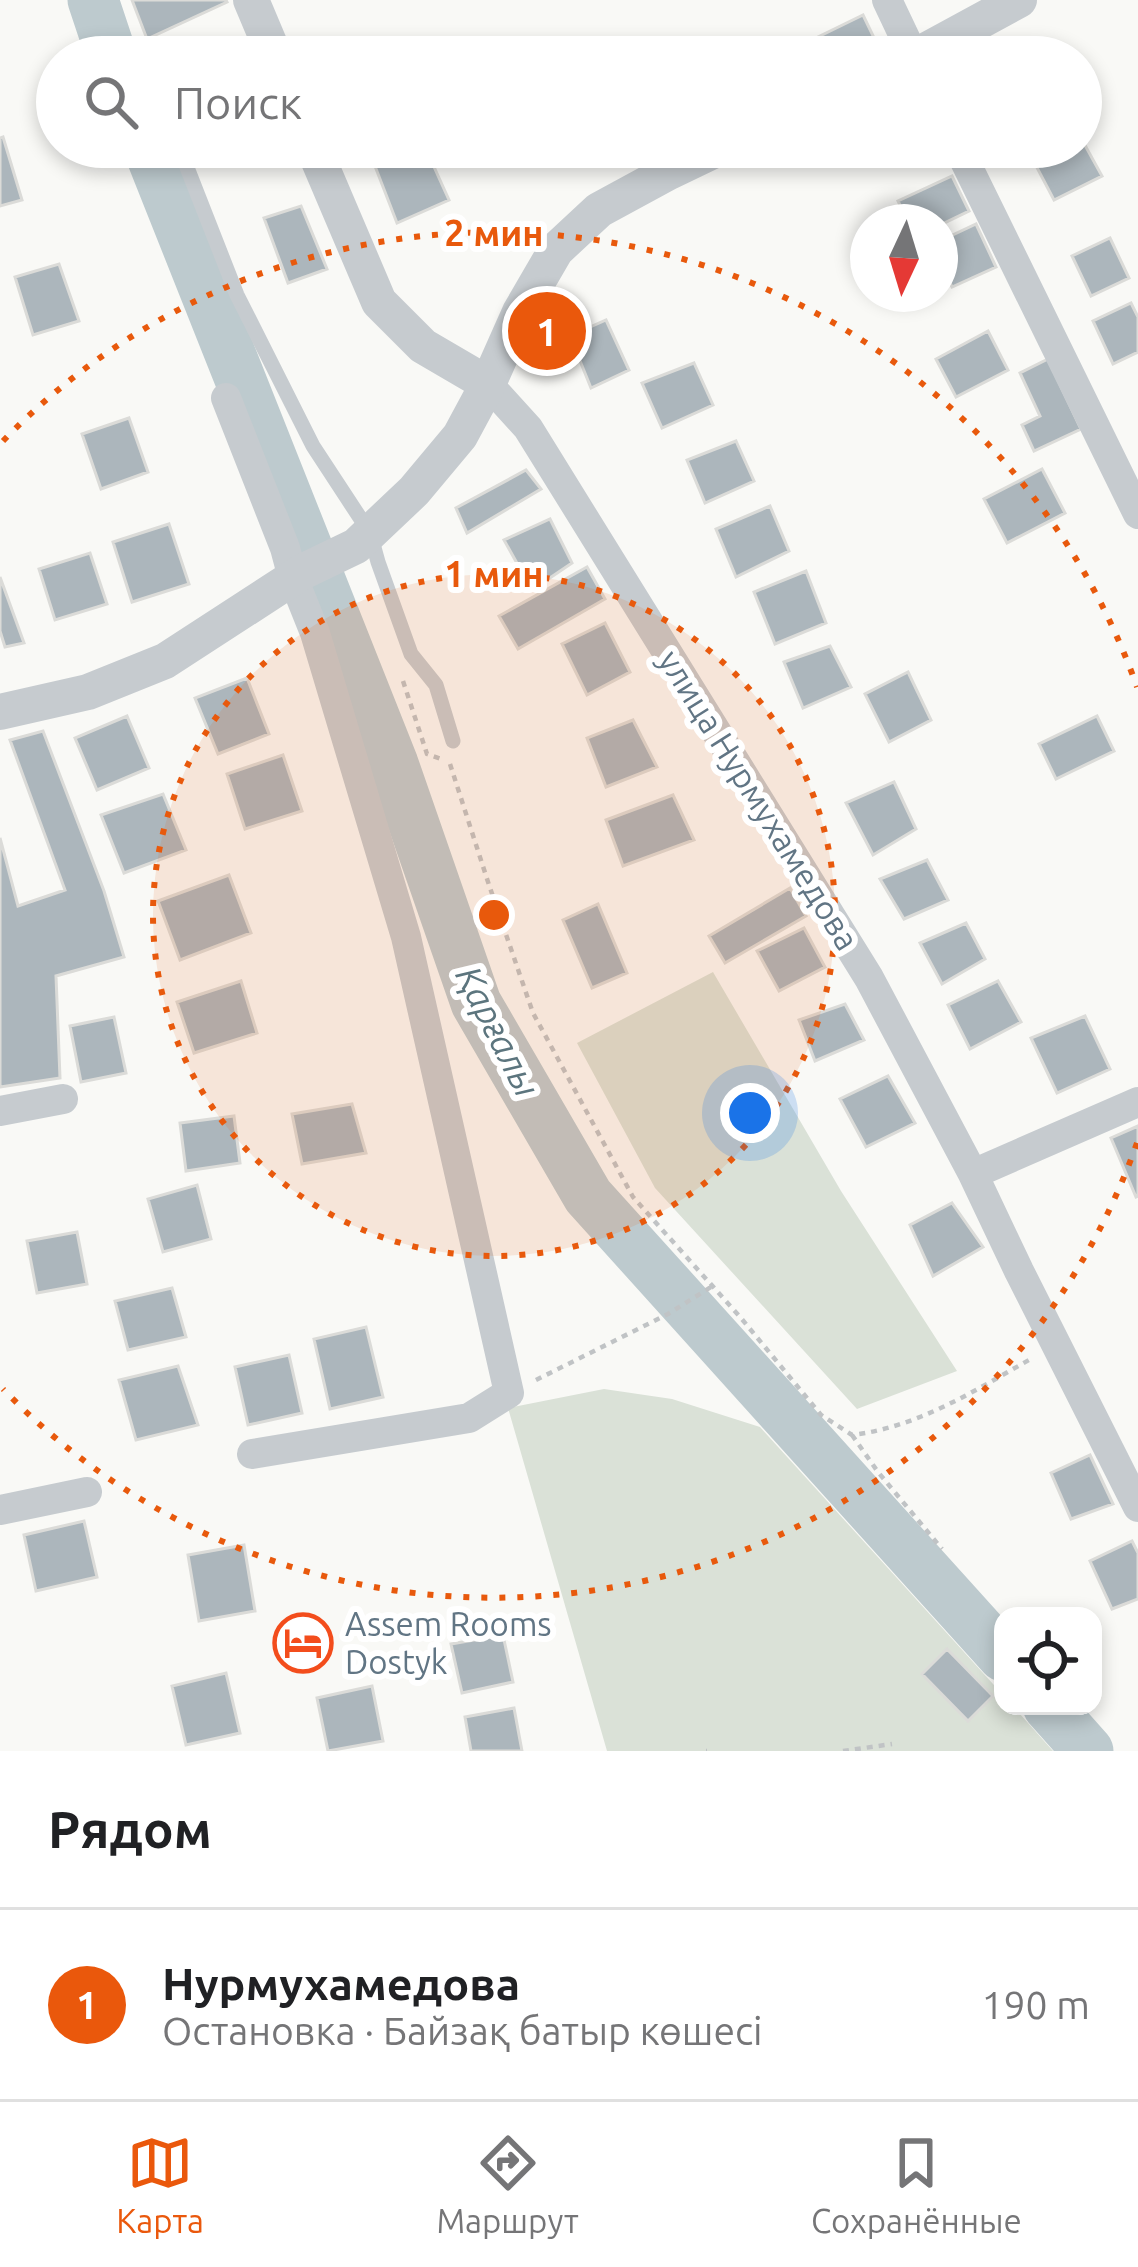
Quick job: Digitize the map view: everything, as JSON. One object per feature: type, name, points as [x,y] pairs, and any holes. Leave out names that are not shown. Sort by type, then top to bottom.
[{"type":"street","points":[[251,0],[266,36]]},
{"type":"street","points":[[887,0],[904,36]]},
{"type":"street","points":[[953,36],[1019,0]]},
{"type":"street","name":"улица Нурмухамедова","points":[[323,168],[380,302],[423,346],[488,384],[528,428],[869,979],[973,1174],[1138,1507]]},
{"type":"street","points":[[0,712],[88,692],[165,661],[297,575],[363,540],[414,491],[460,436],[556,250],[599,210],[677,168]]},
{"type":"street","points":[[968,168],[1138,514]]},
{"type":"street","points":[[226,398],[297,575],[406,938],[509,1394],[469,1418],[252,1454]]},
{"type":"street","points":[[0,1111],[62,1099]]},
{"type":"street","points":[[973,1174],[1138,1102]]},
{"type":"street","points":[[0,1510],[87,1492]]},
{"type":"lane","points":[[187,168],[237,295],[378,562],[411,654],[436,685],[452,741]]},
{"type":"path","points":[[452,741],[450,763],[533,1013],[633,1198],[821,1415],[852,1436],[942,1549]]},
{"type":"path","points":[[509,1394],[668,1314],[713,1286]]},
{"type":"path","points":[[852,1436],[882,1432],[929,1416],[1056,1345]]},
{"type":"path","points":[[843,1751],[892,1744]]},
{"type":"shaded area","points":[[713,972],[841,1191],[957,1371],[857,1409],[655,1188],[577,1043]]},
{"type":"shaded area","points":[[604,1389],[672,1399],[760,1427],[994,1685],[994,1715],[1021,1715],[1053,1751],[607,1751],[508,1408]]},
{"type":"building","points":[[132,0],[227,2],[153,36],[146,36]]},
{"type":"building","points":[[863,15],[873,36],[820,36]]},
{"type":"building","points":[[0,138],[22,200],[0,206]]},
{"type":"building","points":[[376,168],[435,168],[449,200],[397,223]]},
{"type":"building","points":[[1037,168],[1098,168],[1102,176],[1054,200]]},
{"type":"building","points":[[952,176],[969,211],[958,216],[958,204],[898,201]]},
{"type":"building","points":[[301,206],[327,269],[288,283],[264,218]]},
{"type":"building","points":[[976,224],[996,267],[958,284],[958,232]]},
{"type":"building","points":[[1110,238],[1129,278],[1091,296],[1072,256]]},
{"type":"building","points":[[59,264],[79,321],[33,335],[15,277]]},
{"type":"building","points":[[1131,303],[1138,317],[1138,352],[1113,364],[1093,321]]},
{"type":"building","points":[[606,320],[629,370],[591,388],[570,336]]},
{"type":"building","points":[[988,331],[1008,370],[956,397],[936,359]]},
{"type":"building","points":[[1048,359],[1081,429],[1034,451],[1022,425],[1040,416],[1020,373]]},
{"type":"building","points":[[694,363],[713,405],[662,428],[642,383]]},
{"type":"building","points":[[129,418],[148,472],[101,489],[82,434]]},
{"type":"building","points":[[736,441],[754,481],[705,503],[687,460]]},
{"type":"building","points":[[1042,469],[1065,513],[1007,543],[984,499]]},
{"type":"building","points":[[526,470],[541,489],[467,533],[456,508]]},
{"type":"building","points":[[770,506],[789,551],[736,577],[716,529]]},
{"type":"building","points":[[550,519],[572,563],[532,590],[504,540]]},
{"type":"building","points":[[169,524],[189,584],[132,602],[113,542]]},
{"type":"building","points":[[90,553],[107,604],[55,620],[39,569]]},
{"type":"building","points":[[587,567],[605,599],[518,649],[499,616]]},
{"type":"building","points":[[806,571],[826,623],[775,644],[754,592]]},
{"type":"building","points":[[0,577],[24,643],[5,647],[0,631]]},
{"type":"building","points":[[605,623],[630,672],[587,695],[562,644]]},
{"type":"building","points":[[830,646],[851,687],[803,708],[784,662]]},
{"type":"building","points":[[908,672],[931,720],[889,742],[865,694]]},
{"type":"building","points":[[247,678],[269,734],[218,754],[195,698]]},
{"type":"building","points":[[127,716],[149,768],[97,790],[75,738]]},
{"type":"building","points":[[1097,716],[1114,751],[1056,779],[1039,744]]},
{"type":"building","points":[[633,720],[657,767],[606,787],[587,738]]},
{"type":"building","points":[[43,731],[124,957],[56,976],[60,1078],[0,1087],[0,838],[18,906],[65,890],[10,740]]},
{"type":"building","points":[[283,755],[302,811],[245,829],[227,774]]},
{"type":"building","points":[[894,782],[916,829],[873,855],[846,803]]},
{"type":"building","points":[[163,794],[186,850],[124,873],[101,815]]},
{"type":"building","points":[[673,795],[694,840],[623,866],[606,820]]},
{"type":"building","points":[[927,860],[948,900],[904,919],[880,879]]},
{"type":"building","points":[[229,875],[251,933],[180,960],[158,901]]},
{"type":"building","points":[[790,888],[806,916],[725,963],[709,936]]},
{"type":"building","points":[[598,904],[627,973],[592,988],[563,920]]},
{"type":"building","points":[[966,923],[985,959],[942,984],[920,943]]},
{"type":"building","points":[[804,928],[825,967],[779,991],[757,951]]},
{"type":"building","points":[[241,981],[257,1033],[194,1053],[177,1002]]},
{"type":"building","points":[[998,981],[1021,1022],[970,1049],[948,1005]]},
{"type":"building","points":[[845,1004],[864,1040],[815,1061],[799,1020]]},
{"type":"building","points":[[1085,1016],[1110,1069],[1057,1093],[1031,1038]]},
{"type":"building","points":[[114,1017],[126,1073],[81,1082],[70,1026]]},
{"type":"building","points":[[888,1076],[915,1123],[866,1147],[840,1099]]},
{"type":"building","points":[[352,1104],[366,1153],[302,1164],[292,1114]]},
{"type":"building","points":[[234,1116],[240,1163],[186,1171],[180,1123]]},
{"type":"building","points":[[1138,1126],[1138,1196],[1136,1197],[1111,1138]]},
{"type":"building","points":[[197,1185],[211,1239],[163,1252],[148,1199]]},
{"type":"building","points":[[952,1203],[983,1247],[933,1276],[910,1225]]},
{"type":"building","points":[[77,1232],[87,1284],[37,1293],[27,1241]]},
{"type":"building","points":[[172,1288],[186,1337],[128,1350],[115,1301]]},
{"type":"building","points":[[366,1327],[383,1397],[330,1409],[314,1339]]},
{"type":"building","points":[[289,1355],[302,1413],[248,1425],[235,1367]]},
{"type":"building","points":[[178,1366],[198,1425],[136,1440],[119,1380]]},
{"type":"building","points":[[1090,1455],[1113,1504],[1071,1519],[1051,1473]]},
{"type":"building","points":[[84,1521],[97,1577],[36,1591],[24,1535]]},
{"type":"building","points":[[1132,1541],[1138,1553],[1138,1599],[1112,1609],[1090,1561]]},
{"type":"building","points":[[244,1545],[255,1611],[199,1621],[188,1555]]},
{"type":"building","points":[[503,1635],[513,1682],[462,1693],[451,1644]]},
{"type":"building","points":[[947,1649],[993,1696],[968,1721],[922,1674]]},
{"type":"building","points":[[226,1673],[240,1733],[186,1745],[172,1686]]},
{"type":"building","points":[[372,1686],[383,1741],[328,1751],[317,1698]]},
{"type":"building","points":[[514,1708],[522,1751],[471,1751],[465,1717]]},
{"type":"waterway","name":"Қарғалы","points":[[93,0],[105,36]]},
{"type":"waterway","name":"Қарғалы","points":[[156,168],[393,764],[476,1003],[588,1196],[994,1646]]},
{"type":"waterway","name":"Қарғалы","points":[[1056,1715],[1088,1751]]},
{"type":"place","name":"Нурмухамедова","points":[[547,331]]},
{"type":"place","name":"Assem Rooms Dostyk","points":[[303,1643]]}]
